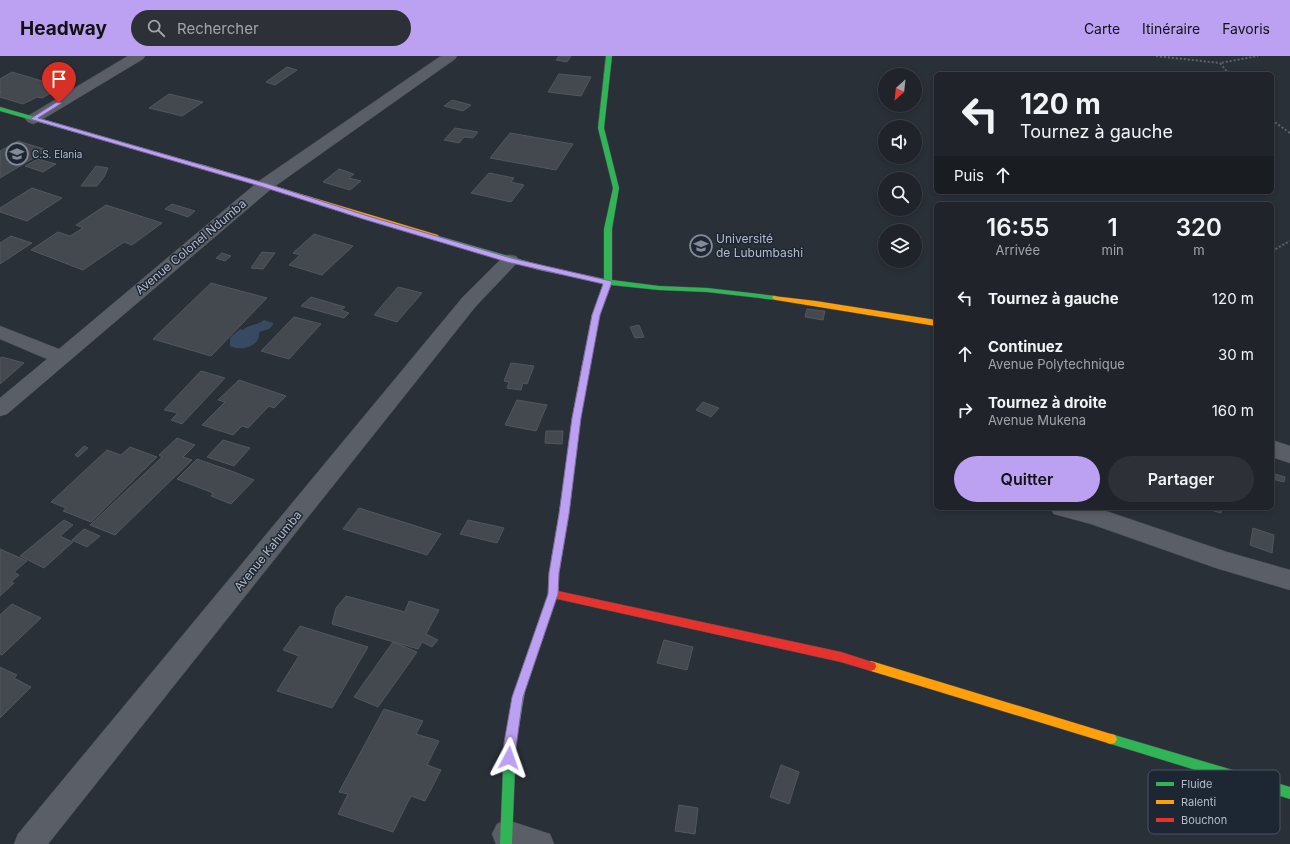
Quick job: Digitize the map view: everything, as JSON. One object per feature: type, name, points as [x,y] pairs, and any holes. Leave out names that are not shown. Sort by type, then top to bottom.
[{"type":"street","points":[[33,119],[138,56]]},
{"type":"street","name":"Avenue Colonel Ndumba","points":[[0,409],[265,185],[450,56]]},
{"type":"street","points":[[540,844],[506,839],[510,743],[518,697],[553,594],[554,573],[564,514],[576,418],[596,315],[608,282],[608,229],[616,188],[601,128],[609,56]]},
{"type":"street","points":[[0,109],[265,185],[366,218],[510,260],[608,282],[660,288],[707,290],[812,302],[890,317],[934,322]]},
{"type":"street","name":"Avenue Kahumba","points":[[29,844],[469,302],[510,260]]},
{"type":"street","points":[[0,332],[61,357]]},
{"type":"street","points":[[1274,449],[1290,455]]},
{"type":"street","points":[[1070,510],[1094,516],[1290,580]]},
{"type":"street","points":[[553,594],[841,657],[1214,770]]},
{"type":"street","points":[[1280,790],[1290,793]]},
{"type":"path","points":[[1156,56],[1220,63],[1258,56]]},
{"type":"path","points":[[1220,63],[1227,72]]},
{"type":"path","points":[[1274,121],[1290,133]]},
{"type":"path","points":[[1274,250],[1290,241]]},
{"type":"water","points":[[264,320],[273,323],[273,325],[269,329],[259,332],[259,337],[254,344],[245,348],[234,348],[230,346],[230,338],[240,329],[243,330]]},
{"type":"building","points":[[559,56],[571,56],[567,62],[556,60]]},
{"type":"building","points":[[287,67],[297,70],[275,85],[266,82]]},
{"type":"building","points":[[12,72],[42,81],[47,75],[64,79],[51,89],[56,90],[42,98],[37,97],[23,104],[0,97],[0,93],[2,92],[0,92],[0,79]]},
{"type":"building","points":[[559,74],[591,77],[581,96],[548,92]]},
{"type":"building","points":[[169,94],[203,102],[182,116],[149,108]]},
{"type":"building","points":[[452,100],[471,105],[463,111],[444,106]]},
{"type":"building","points":[[455,128],[478,132],[473,138],[464,137],[459,143],[444,140]]},
{"type":"building","points":[[510,133],[573,144],[556,170],[490,158]]},
{"type":"building","points":[[18,141],[47,150],[0,178],[0,151]]},
{"type":"building","points":[[38,159],[56,164],[43,172],[25,166]]},
{"type":"building","points":[[96,166],[108,168],[104,177],[97,186],[81,186]]},
{"type":"building","points":[[339,169],[354,174],[349,178],[361,181],[350,190],[323,182]]},
{"type":"building","points":[[489,173],[514,178],[511,182],[524,185],[511,202],[471,193]]},
{"type":"building","points":[[32,188],[62,198],[27,221],[0,212],[0,208]]},
{"type":"building","points":[[172,204],[195,211],[188,217],[165,209]]},
{"type":"building","points":[[106,205],[162,223],[132,245],[124,242],[83,270],[31,250],[58,232],[70,236],[83,228],[76,225]]},
{"type":"building","points":[[314,234],[353,246],[322,275],[289,265],[300,255],[293,253]]},
{"type":"building","points":[[11,236],[32,243],[0,264],[0,243]]},
{"type":"building","points":[[262,252],[275,253],[263,269],[251,268]]},
{"type":"building","points":[[222,253],[231,256],[225,261],[216,258]]},
{"type":"building","points":[[211,283],[267,298],[211,356],[153,339]]},
{"type":"building","points":[[398,287],[422,293],[397,322],[374,315]]},
{"type":"building","points":[[311,297],[345,307],[341,310],[349,313],[344,318],[301,306]]},
{"type":"building","points":[[807,309],[825,311],[823,320],[805,317]]},
{"type":"building","points":[[294,317],[321,324],[289,359],[261,351]]},
{"type":"building","points":[[639,325],[644,337],[635,338],[630,327]]},
{"type":"building","points":[[2,357],[24,363],[0,384],[0,358]]},
{"type":"building","points":[[511,363],[534,366],[527,384],[523,383],[521,390],[507,388],[509,382],[504,381]]},
{"type":"building","points":[[201,371],[225,378],[182,424],[171,420],[178,413],[164,410]]},
{"type":"building","points":[[239,380],[286,396],[274,408],[269,406],[248,428],[242,426],[233,435],[202,425],[225,402],[218,400]]},
{"type":"building","points":[[517,400],[547,405],[536,431],[505,425]]},
{"type":"building","points":[[703,402],[719,408],[711,417],[696,410]]},
{"type":"building","points":[[546,431],[563,431],[562,444],[545,443]]},
{"type":"building","points":[[177,438],[195,445],[183,457],[192,460],[115,535],[90,525],[162,457],[159,455]]},
{"type":"building","points":[[223,440],[250,448],[234,466],[207,457]]},
{"type":"building","points":[[84,446],[88,448],[78,457],[75,455]]},
{"type":"building","points":[[130,447],[157,457],[91,522],[63,511],[66,508],[51,502],[107,450],[121,455]]},
{"type":"building","points":[[197,459],[254,480],[231,504],[211,496],[213,493],[177,479]]},
{"type":"building","points":[[1274,474],[1285,477],[1284,482],[1274,480]]},
{"type":"building","points":[[359,508],[441,534],[427,555],[343,529]]},
{"type":"building","points":[[1211,510],[1222,510],[1221,513]]},
{"type":"building","points":[[64,520],[73,525],[60,536],[73,542],[44,568],[20,556]]},
{"type":"building","points":[[468,520],[504,528],[497,543],[460,534]]},
{"type":"building","points":[[1253,528],[1274,535],[1272,553],[1250,545]]},
{"type":"building","points":[[84,529],[100,536],[87,547],[72,540]]},
{"type":"building","points":[[0,549],[27,561],[14,572],[19,575],[11,582],[14,583],[0,596]]},
{"type":"building","points":[[346,596],[405,612],[409,601],[439,610],[426,634],[438,640],[432,647],[422,642],[418,649],[332,624],[336,608]]},
{"type":"building","points":[[12,604],[41,618],[2,655],[0,654],[0,615]]},
{"type":"building","points":[[300,626],[368,647],[332,708],[277,691],[299,656],[283,650]]},
{"type":"building","points":[[664,640],[693,647],[687,670],[657,663]]},
{"type":"building","points":[[393,642],[417,652],[378,707],[354,697]]},
{"type":"building","points":[[0,667],[17,675],[14,678],[31,687],[0,718]]},
{"type":"building","points":[[384,709],[423,721],[416,734],[439,741],[427,765],[441,770],[425,801],[411,796],[393,832],[338,814],[348,794],[339,792]]},
{"type":"building","points":[[781,765],[799,772],[789,804],[770,797]]},
{"type":"building","points":[[679,805],[698,808],[695,834],[675,831]]},
{"type":"traffic: fast","points":[[586,365],[596,315],[608,282],[608,229],[616,188],[601,128],[609,56]]},
{"type":"traffic: fast","points":[[0,109],[200,166]]},
{"type":"traffic: fast","points":[[435,237],[542,268],[608,282],[659,288],[707,290],[776,298]]},
{"type":"traffic: fast","points":[[506,844],[510,743],[520,691]]},
{"type":"traffic: fast","points":[[1111,739],[1214,770]]},
{"type":"traffic: fast","points":[[1280,790],[1290,793]]},
{"type":"traffic: slow","points":[[200,166],[435,237]]},
{"type":"traffic: slow","points":[[776,298],[816,303],[934,323]]},
{"type":"traffic: slow","points":[[520,691],[553,594],[554,573],[564,514],[576,419],[586,365]]},
{"type":"traffic: slow","points":[[871,666],[1111,739]]},
{"type":"traffic: jam","points":[[553,594],[841,657],[871,666]]},
{"type":"place","name":"C.S. Elania","points":[[17,154]]},
{"type":"place","name":"Université de Lubumbashi","points":[[701,246]]},
{"type":"route","points":[[59,103],[33,119],[265,185],[366,218],[510,260],[608,282],[596,315],[576,418],[564,514],[554,573],[553,594],[540,628],[518,697],[510,743],[509,758]]}]
